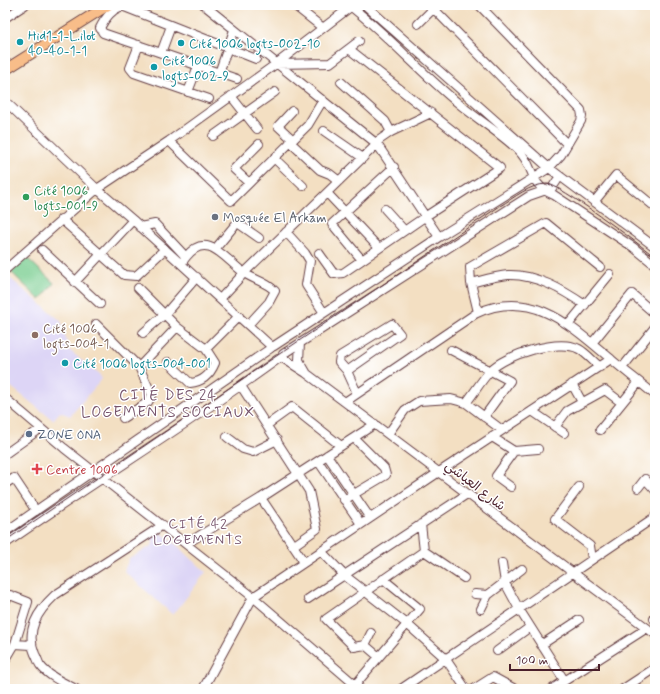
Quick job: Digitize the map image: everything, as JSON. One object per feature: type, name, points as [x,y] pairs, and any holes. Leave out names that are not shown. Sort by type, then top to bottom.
[{"type":"main road","points":[[5,70],[108,5]]},
{"type":"street","points":[[5,18],[25,5]]},
{"type":"street","points":[[204,5],[376,143],[394,167],[440,237]]},
{"type":"street","points":[[294,5],[323,28]]},
{"type":"street","points":[[5,270],[61,219],[97,189],[169,141],[276,64],[351,5],[458,103],[517,149],[526,160],[534,178],[544,191],[554,195],[633,247],[655,265]]},
{"type":"street","points":[[364,5],[549,168],[655,247]]},
{"type":"street","points":[[5,532],[273,347],[440,237],[549,168],[561,155],[581,122],[581,110],[478,5]]},
{"type":"street","points":[[237,79],[102,32],[100,28],[104,18],[115,9],[122,6],[256,59]]},
{"type":"street","points":[[418,24],[434,6],[568,144]]},
{"type":"street","points":[[161,53],[171,26]]},
{"type":"street","points":[[219,73],[234,30]]},
{"type":"street","points":[[276,64],[330,63],[359,42]]},
{"type":"street","points":[[138,45],[130,68],[134,73],[209,99]]},
{"type":"street","points":[[318,253],[334,274],[343,273],[404,230],[500,168],[349,49]]},
{"type":"street","points":[[188,92],[198,66]]},
{"type":"street","points":[[341,82],[385,121],[391,132]]},
{"type":"street","points":[[213,136],[275,92]]},
{"type":"street","points":[[231,96],[257,129]]},
{"type":"street","points":[[169,141],[231,200],[308,125],[323,100]]},
{"type":"street","points":[[5,101],[97,189],[165,249],[184,260]]},
{"type":"street","points":[[292,111],[278,126],[320,170],[330,174],[339,181]]},
{"type":"street","points":[[220,299],[244,273],[363,158],[376,143],[391,132],[431,113]]},
{"type":"street","points":[[324,131],[363,158]]},
{"type":"street","points":[[249,183],[234,169],[259,144]]},
{"type":"street","points":[[274,158],[303,186]]},
{"type":"street","points":[[362,260],[332,224],[394,167]]},
{"type":"street","points":[[594,202],[616,175],[655,207]]},
{"type":"street","points":[[5,544],[241,386],[300,343],[528,196],[552,188],[560,176]]},
{"type":"street","points":[[327,193],[379,248]]},
{"type":"street","points":[[385,209],[404,230]]},
{"type":"street","points":[[61,219],[124,275],[136,276],[165,249]]},
{"type":"street","points":[[75,282],[133,220]]},
{"type":"street","points":[[478,312],[471,282],[470,267],[546,223],[600,267]]},
{"type":"street","points":[[140,227],[155,224],[196,277],[273,347]]},
{"type":"street","points":[[216,248],[235,225],[239,224],[259,238]]},
{"type":"street","points":[[286,232],[306,253],[310,261],[306,285],[324,313]]},
{"type":"street","points":[[184,260],[192,250],[202,246],[216,248],[244,273],[271,286],[275,291],[270,302],[248,325]]},
{"type":"street","points":[[42,250],[100,304]]},
{"type":"street","points":[[568,325],[610,274]]},
{"type":"street","points":[[471,282],[508,275],[524,277],[560,289],[585,305]]},
{"type":"street","points":[[143,333],[164,314],[196,277]]},
{"type":"street","points":[[138,288],[177,327],[206,349],[215,363],[210,374],[198,382],[190,383],[168,362]]},
{"type":"street","points":[[593,342],[632,294],[655,314]]},
{"type":"street","points":[[345,402],[478,312],[498,306],[519,305],[551,313],[593,342],[639,382],[654,391]]},
{"type":"street","points":[[206,349],[239,316]]},
{"type":"street","points":[[96,324],[139,367],[152,395],[148,402],[123,418]]},
{"type":"street","points":[[347,372],[400,334],[392,324],[340,356],[339,362],[347,372],[357,393]]},
{"type":"street","points":[[139,367],[177,327]]},
{"type":"street","points":[[622,368],[655,327]]},
{"type":"street","points":[[300,343],[299,360],[306,372]]},
{"type":"street","points":[[466,403],[490,370],[513,356],[550,346],[578,348],[600,367]]},
{"type":"street","points":[[273,347],[270,355],[273,358],[281,357]]},
{"type":"street","name":"شارع العياشي","points":[[273,347],[282,348],[281,357],[306,372],[655,634]]},
{"type":"street","points":[[451,350],[510,381],[484,417]]},
{"type":"street","points":[[202,689],[253,597],[492,436],[611,359]]},
{"type":"street","points":[[600,430],[639,382]]},
{"type":"street","points":[[572,384],[582,402]]},
{"type":"street","points":[[241,386],[299,473],[309,491],[317,529],[293,546]]},
{"type":"street","points":[[555,426],[567,410],[605,390],[622,403]]},
{"type":"street","points":[[5,398],[40,429],[94,470],[102,478],[253,597],[357,687],[379,657],[420,609],[383,579]]},
{"type":"street","points":[[388,434],[405,410],[418,401],[450,400],[466,403],[502,430]]},
{"type":"street","points":[[267,424],[292,407],[341,446]]},
{"type":"street","points":[[532,410],[564,432]]},
{"type":"street","points":[[186,544],[261,498],[375,424]]},
{"type":"street","points":[[5,454],[40,429]]},
{"type":"street","points":[[492,436],[514,451],[538,449]]},
{"type":"street","points":[[227,437],[243,449],[253,452],[277,440]]},
{"type":"street","points":[[344,500],[353,493],[386,475],[384,468],[354,438]]},
{"type":"street","points":[[511,487],[496,476],[514,451]]},
{"type":"street","points":[[327,455],[370,518]]},
{"type":"street","points":[[318,461],[361,524]]},
{"type":"street","points":[[5,484],[14,478],[36,510]]},
{"type":"street","points":[[638,488],[645,479],[655,490]]},
{"type":"street","points":[[579,487],[555,519],[590,546],[592,559]]},
{"type":"street","points":[[308,599],[467,494]]},
{"type":"street","points":[[261,498],[304,562]]},
{"type":"street","points":[[401,689],[655,517]]},
{"type":"street","points":[[420,524],[424,551],[464,578]]},
{"type":"street","points":[[76,689],[55,678],[40,665],[31,645],[31,635],[34,621],[43,606],[55,594],[163,526]]},
{"type":"street","points":[[321,551],[344,575],[408,624],[445,658],[466,689]]},
{"type":"street","points":[[365,645],[354,647],[326,619],[424,551]]},
{"type":"street","points":[[502,563],[505,583],[519,609],[564,680]]},
{"type":"street","points":[[481,609],[488,595],[522,569]]},
{"type":"street","points":[[475,594],[488,595]]},
{"type":"street","points":[[5,601],[10,595],[28,602],[15,644],[5,662]]},
{"type":"street","points":[[541,645],[579,620]]},
{"type":"street","points":[[497,651],[530,627]]},
{"type":"street","points":[[552,689],[647,628]]},
{"type":"street","points":[[365,645],[370,633]]},
{"type":"street","points":[[15,644],[31,645]]},
{"type":"street","points":[[365,645],[379,657]]},
{"type":"street","points":[[623,689],[655,668]]},
{"type":"street","points":[[474,689],[493,677],[515,688]]},
{"type":"shaded area","name":"Cité 1006 logts-004-1","points":[[5,274],[61,321],[69,350],[99,374],[102,379],[70,416],[60,412],[53,420],[5,382]]},
{"type":"shaded area","points":[[159,532],[170,539],[206,572],[173,615],[124,571],[129,559],[151,546],[154,542],[150,537]]},
{"type":"green space","points":[[26,257],[54,283],[40,300],[11,272]]},
{"type":"tram line","points":[[5,541],[263,365],[500,206],[534,186],[547,184],[567,193],[655,257]]},
{"type":"place","name":"Hid1-1-L.ilot 40-40-1-1","points":[[20,42]]},
{"type":"place","name":"Cité 1006 logts-002-10","points":[[181,43]]},
{"type":"place","name":"Cité 1006 logts-002-9","points":[[154,67]]},
{"type":"place","name":"Cité 1006 logts-001-9","points":[[26,197]]},
{"type":"place","name":"Mosquée El Arkam","points":[[215,217]]},
{"type":"place","name":"Cité 1006 logts-004-1","points":[[35,335]]},
{"type":"place","name":"Cité 1006 logts-004-001","points":[[65,363]]},
{"type":"place","name":"ZONE ONA","points":[[29,434]]},
{"type":"place","name":"Centre 1006","points":[[37,469]]},
{"type":"district","name":"CITÉ DES 24 LOGEMENTS SOCIAUX","points":[[168,404]]},
{"type":"district","name":"CITÉ 42 LOGEMENTS","points":[[198,532]]}]
